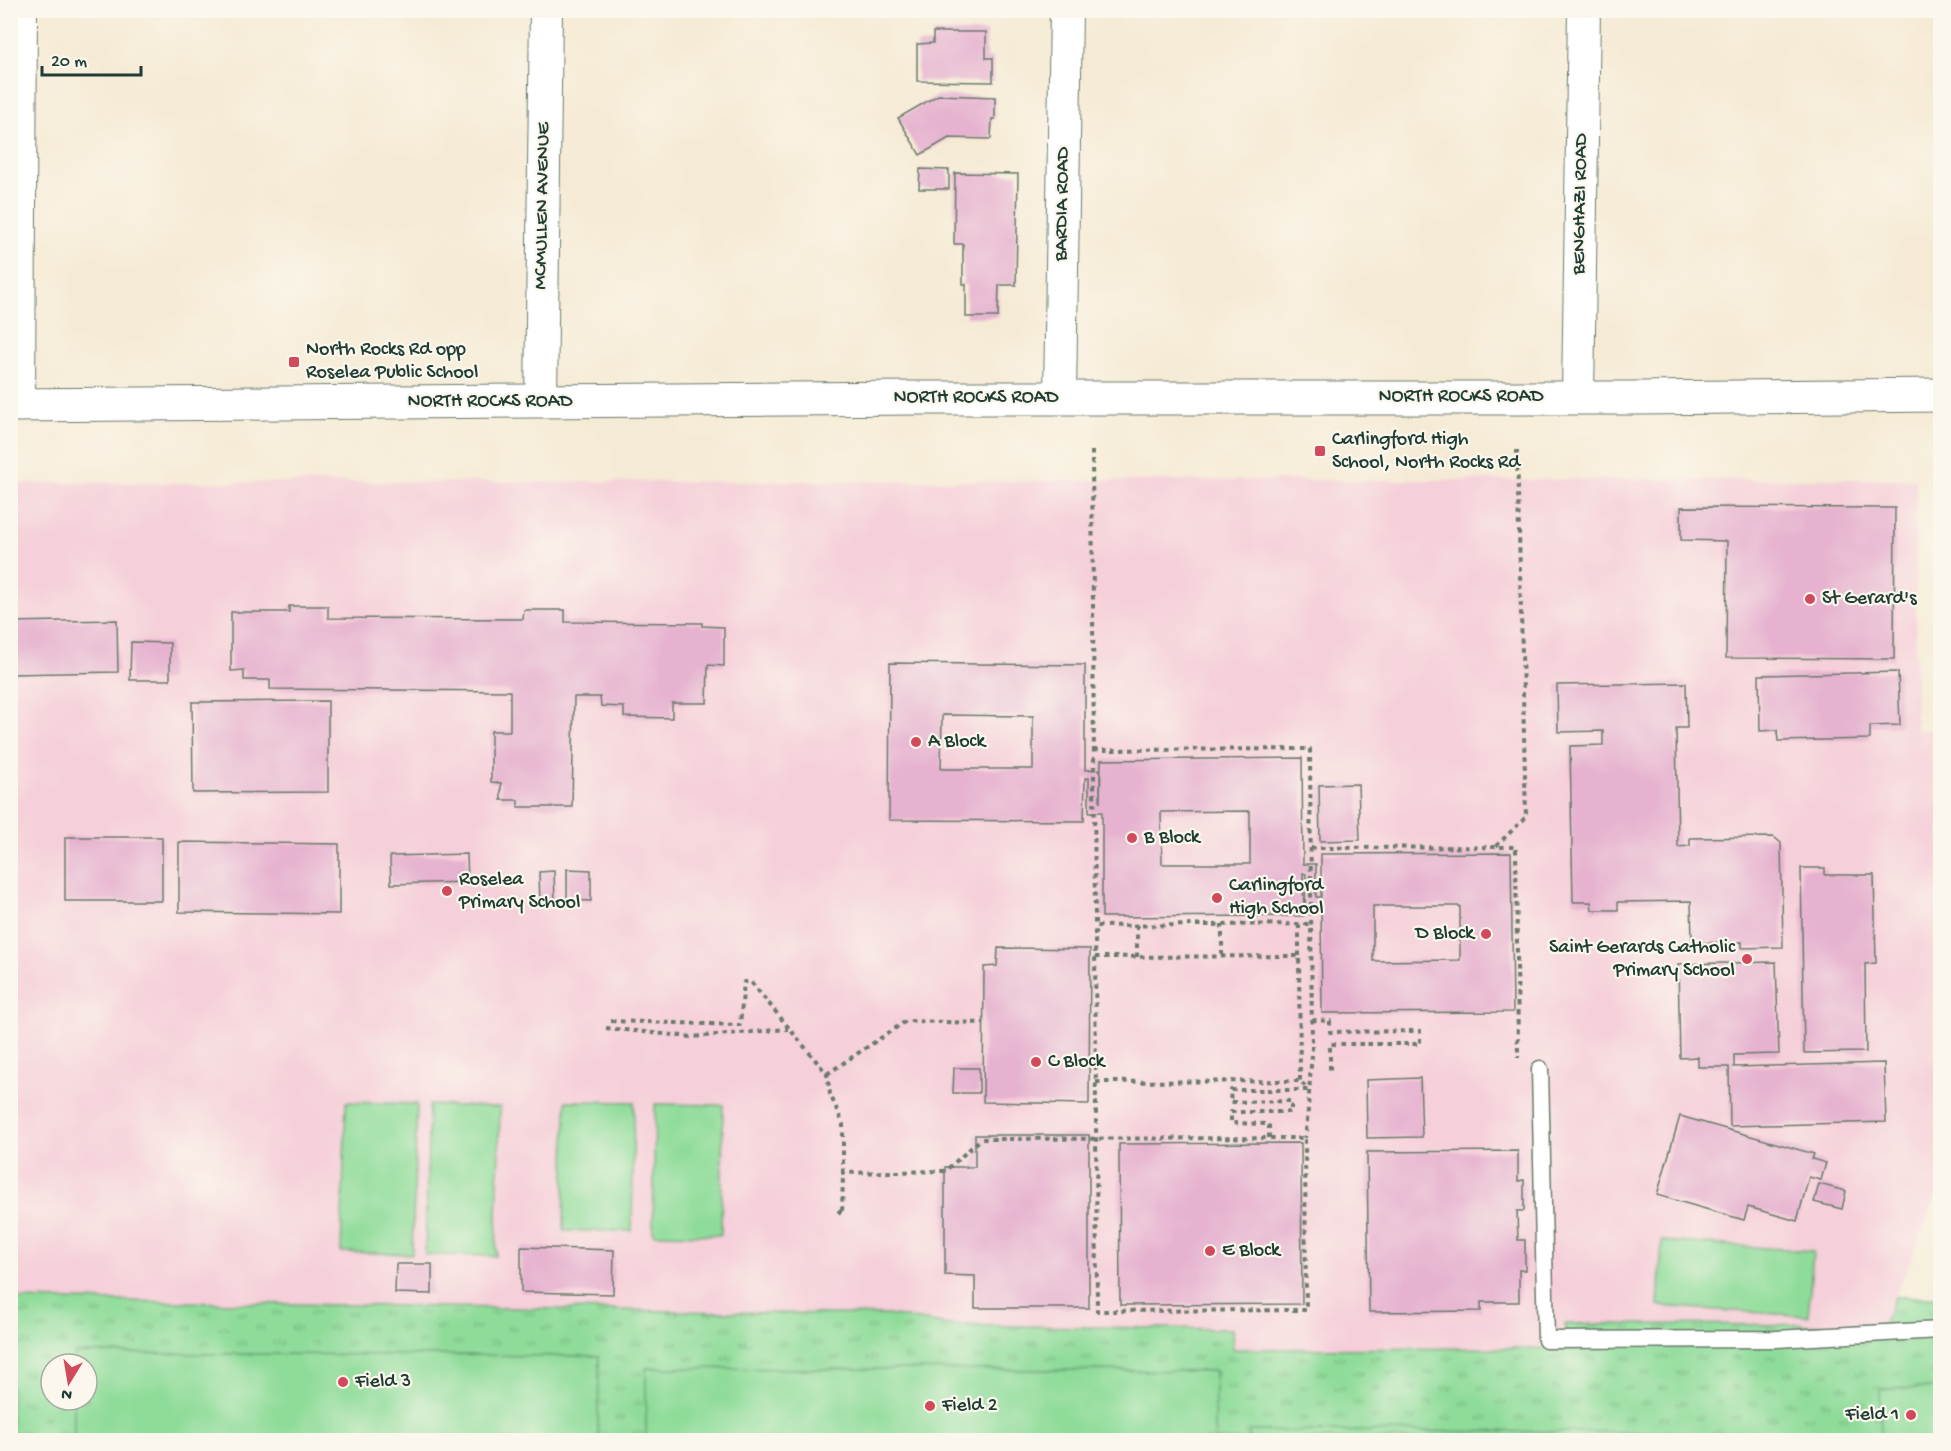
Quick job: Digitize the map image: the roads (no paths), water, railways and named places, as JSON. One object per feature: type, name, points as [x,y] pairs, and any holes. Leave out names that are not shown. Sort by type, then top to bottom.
[{"type":"street","points":[[15,405],[21,10]]},
{"type":"street","name":"MCMULLEN AVENUE","points":[[541,401],[546,10]]},
{"type":"street","name":"BARDIA ROAD","points":[[1060,398],[1066,10]]},
{"type":"street","name":"BENGHAZI ROAD","points":[[1578,396],[1584,10]]},
{"type":"street","name":"NORTH ROCKS ROAD","points":[[15,405],[1941,395]]},
{"type":"lane","points":[[1540,1069],[1546,1340],[1776,1339],[1941,1330]]},
{"type":"place","name":"North Rocks Rd opp Roselea Public School","points":[[294,362]]},
{"type":"place","name":"Carlingford High School, North Rocks Rd","points":[[1320,451]]},
{"type":"place","name":"St Gerard's","points":[[1810,599]]},
{"type":"place","name":"A Block","points":[[916,742]]},
{"type":"place","name":"B Block","points":[[1132,838]]},
{"type":"place","name":"Roselea Primary School","points":[[447,891]]},
{"type":"place","name":"Carlingford High School","points":[[1217,898]]},
{"type":"place","name":"D Block","points":[[1486,934]]},
{"type":"place","name":"Saint Gerards Catholic Primary School","points":[[1747,959]]},
{"type":"place","name":"C Block","points":[[1036,1062]]},
{"type":"place","name":"E Block","points":[[1210,1251]]},
{"type":"place","name":"Field 3","points":[[343,1382]]},
{"type":"place","name":"Field 2","points":[[930,1406]]},
{"type":"place","name":"Field 1","points":[[1911,1415]]}]
